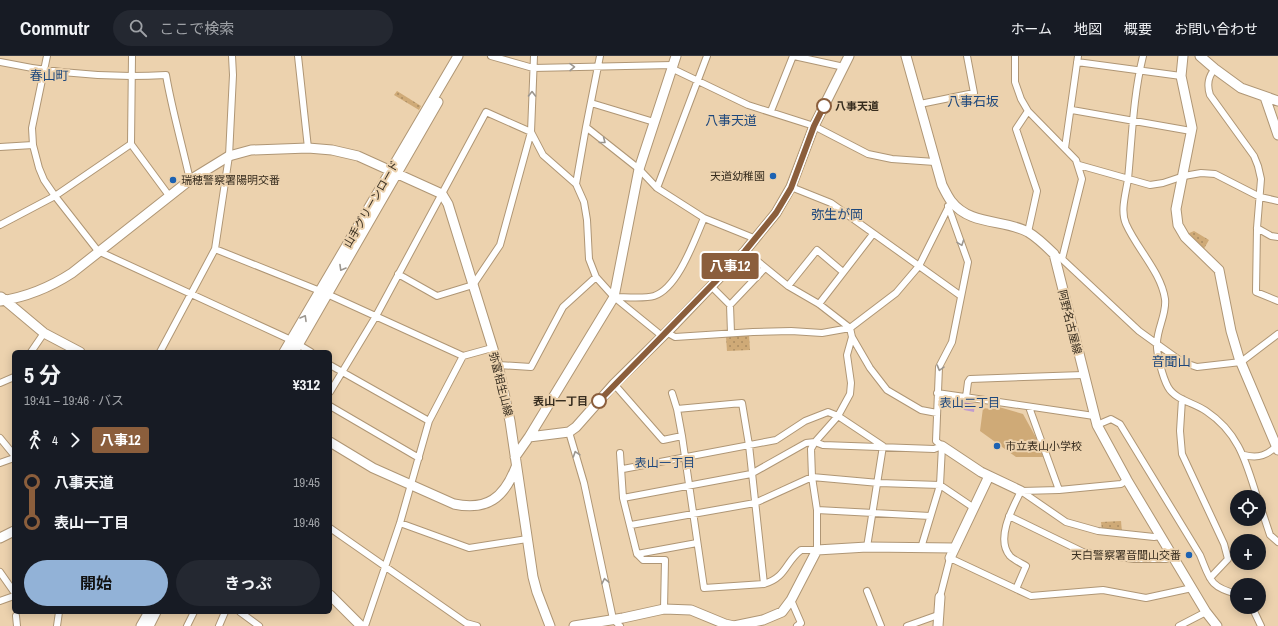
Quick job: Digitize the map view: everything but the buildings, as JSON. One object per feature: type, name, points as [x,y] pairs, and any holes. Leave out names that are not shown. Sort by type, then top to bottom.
[{"type":"street","points":[[48,56],[43,71],[34,113],[33,145],[38,168],[55,196],[98,252],[306,350]]},
{"type":"street","points":[[132,56],[131,144],[170,196]]},
{"type":"street","points":[[161,350],[215,249],[229,156],[233,75],[232,56]]},
{"type":"street","points":[[298,56],[308,148]]},
{"type":"street","name":"山手グリーンロード","points":[[393,173],[458,56]]},
{"type":"street","name":"山手グリーンロード","points":[[294,345],[323,292],[393,173],[464,56]]},
{"type":"street","points":[[491,56],[533,68],[673,63],[697,79],[748,105],[772,111],[814,126],[868,154],[892,159],[935,162]]},
{"type":"street","points":[[398,274],[436,296],[473,285],[500,245],[531,132],[534,56]]},
{"type":"street","points":[[576,184],[600,56]]},
{"type":"street","points":[[657,188],[697,79],[707,56]]},
{"type":"street","points":[[772,111],[794,56],[844,67]]},
{"type":"street","points":[[529,437],[569,432],[576,428],[614,384],[756,239],[776,213],[791,188],[814,126],[849,56]]},
{"type":"street","points":[[906,56],[935,162],[968,262],[952,342],[939,367],[936,441],[989,476],[1021,491],[1066,522],[1098,531],[1154,537],[1160,536]]},
{"type":"street","points":[[920,104],[974,93],[967,56]]},
{"type":"street","points":[[1015,56],[1015,82],[1021,99],[1028,111],[1065,148],[1079,165],[1082,179],[1081,187],[1062,259]]},
{"type":"street","points":[[1143,56],[1139,71],[1132,119],[1128,179],[1123,205],[1125,223],[1163,288],[1165,301],[1156,344],[1164,377],[1169,389],[1182,399],[1206,410],[1225,426],[1239,445],[1244,455],[1255,490]]},
{"type":"street","points":[[1183,56],[1181,76],[1191,131],[1184,176],[1176,209],[1178,225],[1185,237],[1219,270],[1231,331],[1241,362],[1277,447],[1266,455],[1260,457],[1244,455]]},
{"type":"street","points":[[1200,56],[1241,88],[1278,101]]},
{"type":"street","points":[[1065,148],[1072,110],[1078,59],[1139,71],[1181,76]]},
{"type":"street","points":[[0,62],[43,71],[132,77],[166,75],[174,117],[179,130],[190,180]]},
{"type":"street","points":[[515,457],[529,437],[614,297],[639,169],[673,63]]},
{"type":"street","points":[[1215,69],[1211,73],[1208,88],[1210,95],[1254,156],[1261,179],[1257,228],[1256,292],[1258,295],[1278,301]]},
{"type":"street","points":[[1265,97],[1278,135]]},
{"type":"street","points":[[591,103],[654,122]]},
{"type":"street","points":[[1072,110],[1132,119],[1191,131]]},
{"type":"street","points":[[1028,111],[1016,129],[1037,192],[1028,232]]},
{"type":"street","points":[[332,389],[376,316],[486,112],[531,132],[543,155],[576,184],[584,202],[587,220],[589,259],[596,277],[614,297],[664,334],[675,337],[791,331],[822,333],[850,328],[896,293],[919,266],[950,204]]},
{"type":"street","points":[[586,128],[639,169],[657,188],[704,218],[756,239]]},
{"type":"street","points":[[0,225],[55,196],[131,144]]},
{"type":"street","points":[[0,147],[33,145]]},
{"type":"street","points":[[1,299],[29,295],[53,285],[190,180],[229,156],[251,150],[308,148],[332,150],[358,156],[442,194]]},
{"type":"street","points":[[1079,165],[1150,185],[1201,173],[1215,174],[1260,196],[1278,201]]},
{"type":"street","points":[[791,188],[831,203],[961,296]]},
{"type":"street","name":"弥富相生山線","points":[[442,194],[448,204],[498,365],[510,421],[527,539],[537,592],[550,626]]},
{"type":"street","points":[[950,204],[980,220],[1010,226],[1028,232],[1062,259],[1156,344],[1182,362],[1197,367],[1241,362],[1278,334]]},
{"type":"street","points":[[614,297],[653,296],[670,286],[689,252],[704,218]]},
{"type":"street","points":[[1257,228],[1271,236],[1278,237]]},
{"type":"street","points":[[819,304],[873,234]]},
{"type":"street","points":[[215,249],[323,292],[463,356],[492,348]]},
{"type":"street","points":[[788,286],[817,250],[843,272]]},
{"type":"street","points":[[745,251],[788,286],[819,304],[850,328],[852,337],[870,368],[887,390],[921,410],[937,413]]},
{"type":"street","name":"阿野名古屋線","points":[[1054,254],[1083,375],[1097,425],[1160,536],[1206,612],[1217,626]]},
{"type":"street","points":[[730,305],[766,268]]},
{"type":"street","points":[[498,365],[531,367],[563,308],[596,277]]},
{"type":"street","points":[[711,286],[730,305],[731,333]]},
{"type":"street","points":[[1,299],[44,333],[76,350]]},
{"type":"street","points":[[32,350],[44,333]]},
{"type":"street","points":[[574,626],[664,609],[691,610],[725,624],[734,626],[763,620],[782,612],[791,600],[816,550],[816,510],[812,477],[811,449],[815,442],[838,416],[850,394],[851,383],[846,355],[852,337]]},
{"type":"street","points":[[365,626],[384,566],[400,523],[429,421],[463,356]]},
{"type":"street","points":[[332,366],[429,421]]},
{"type":"street","points":[[966,397],[968,382],[970,380],[1083,375]]},
{"type":"street","points":[[0,383],[12,378]]},
{"type":"street","points":[[614,384],[663,440],[682,436]]},
{"type":"street","points":[[672,393],[677,409],[682,436],[704,588],[764,584],[774,581],[783,574],[794,555],[801,550],[868,547],[954,548]]},
{"type":"street","points":[[938,393],[1094,416]]},
{"type":"street","points":[[1182,399],[1180,431],[1182,454],[1224,544],[1228,559],[1210,578]]},
{"type":"street","points":[[677,409],[742,403],[749,446],[764,584]]},
{"type":"street","points":[[332,407],[419,458]]},
{"type":"street","points":[[1029,407],[1059,490]]},
{"type":"street","points":[[622,469],[776,440],[805,421],[828,412],[838,416],[884,446]]},
{"type":"street","points":[[1097,425],[1111,419],[1120,424],[1200,555],[1210,578],[1216,586],[1222,590],[1230,592]]},
{"type":"street","points":[[569,432],[584,483],[613,619],[620,626]]},
{"type":"street","points":[[0,438],[12,453]]},
{"type":"street","points":[[623,498],[752,474],[806,444],[815,442],[823,445],[934,449],[942,446]]},
{"type":"street","points":[[332,443],[373,468],[454,504],[466,506],[487,504],[498,498],[516,467]]},
{"type":"street","points":[[868,547],[884,446]]},
{"type":"street","points":[[921,548],[940,485],[942,446]]},
{"type":"street","points":[[620,453],[623,498],[631,525],[637,554],[644,560],[665,560],[664,609]]},
{"type":"street","points":[[0,464],[12,457]]},
{"type":"street","points":[[937,626],[940,596],[950,558],[989,476]]},
{"type":"street","points":[[631,525],[755,503],[812,477],[940,485],[974,508]]},
{"type":"street","points":[[1021,491],[1059,490],[1121,484],[1127,480]]},
{"type":"street","points":[[1016,590],[1026,566],[1010,556],[1006,549],[1004,533],[1009,516],[1021,491]]},
{"type":"street","points":[[816,510],[930,516]]},
{"type":"street","points":[[1009,516],[1083,552],[1134,560],[1166,559],[1173,557]]},
{"type":"street","points":[[400,523],[469,548],[527,539]]},
{"type":"street","points":[[1266,523],[1270,535],[1278,542]]},
{"type":"street","points":[[332,529],[466,623],[477,626]]},
{"type":"street","points":[[0,538],[12,532]]},
{"type":"street","points":[[637,554],[697,543]]},
{"type":"street","points":[[950,558],[1031,596],[1103,590],[1146,598],[1192,588]]},
{"type":"street","points":[[0,572],[12,589]]},
{"type":"street","points":[[867,591],[881,626]]},
{"type":"street","points":[[0,601],[12,597]]},
{"type":"street","points":[[332,597],[361,626]]},
{"type":"street","points":[[791,600],[801,623],[797,626]]},
{"type":"street","points":[[1179,626],[1206,612]]},
{"type":"street","points":[[57,626],[59,614]]},
{"type":"street","points":[[141,626],[148,614]]},
{"type":"street","points":[[149,626],[155,614]]},
{"type":"street","points":[[187,626],[193,614]]},
{"type":"street","points":[[219,626],[224,614]]},
{"type":"street","points":[[243,614],[259,626]]},
{"type":"street","points":[[1255,614],[1259,626]]},
{"type":"street","points":[[907,626],[938,615]]},
{"type":"street","points":[[16,616],[17,626]]},
{"type":"shaded area","points":[[397,91],[421,106],[419,110],[394,95]]},
{"type":"shaded area","points":[[1194,231],[1209,240],[1202,252],[1187,234]]},
{"type":"shaded area","points":[[749,335],[750,350],[727,351],[726,337]]},
{"type":"shaded area","points":[[955,401],[975,404],[974,412],[954,408]]},
{"type":"shaded area","points":[[992,405],[1023,414],[1039,443],[1043,457],[1016,457],[980,431],[983,408],[991,409]]},
{"type":"shaded area","points":[[1121,521],[1122,532],[1102,530],[1101,522]]},
{"type":"bus line","name":"八事12","points":[[599,401],[745,251],[776,213],[791,188],[814,126],[824,106]]},
{"type":"place","name":"八事天道","points":[[824,106]]},
{"type":"place","name":"天道幼稚園","points":[[773,176]]},
{"type":"place","name":"瑞穂警察署陽明交番","points":[[173,180]]},
{"type":"place","name":"表山一丁目","points":[[599,401]]},
{"type":"place","name":"市立表山小学校","points":[[997,446]]},
{"type":"place","name":"天白警察署音聞山交番","points":[[1189,555]]},
{"type":"district","name":"春山町","points":[[49,75]]},
{"type":"district","name":"八事石坂","points":[[973,101]]},
{"type":"district","name":"八事天道","points":[[731,120]]},
{"type":"district","name":"弥生が岡","points":[[837,214]]},
{"type":"district","name":"音聞山","points":[[1171,361]]},
{"type":"district","name":"表山二丁目","points":[[970,403]]},
{"type":"district","name":"表山一丁目","points":[[665,463]]}]
